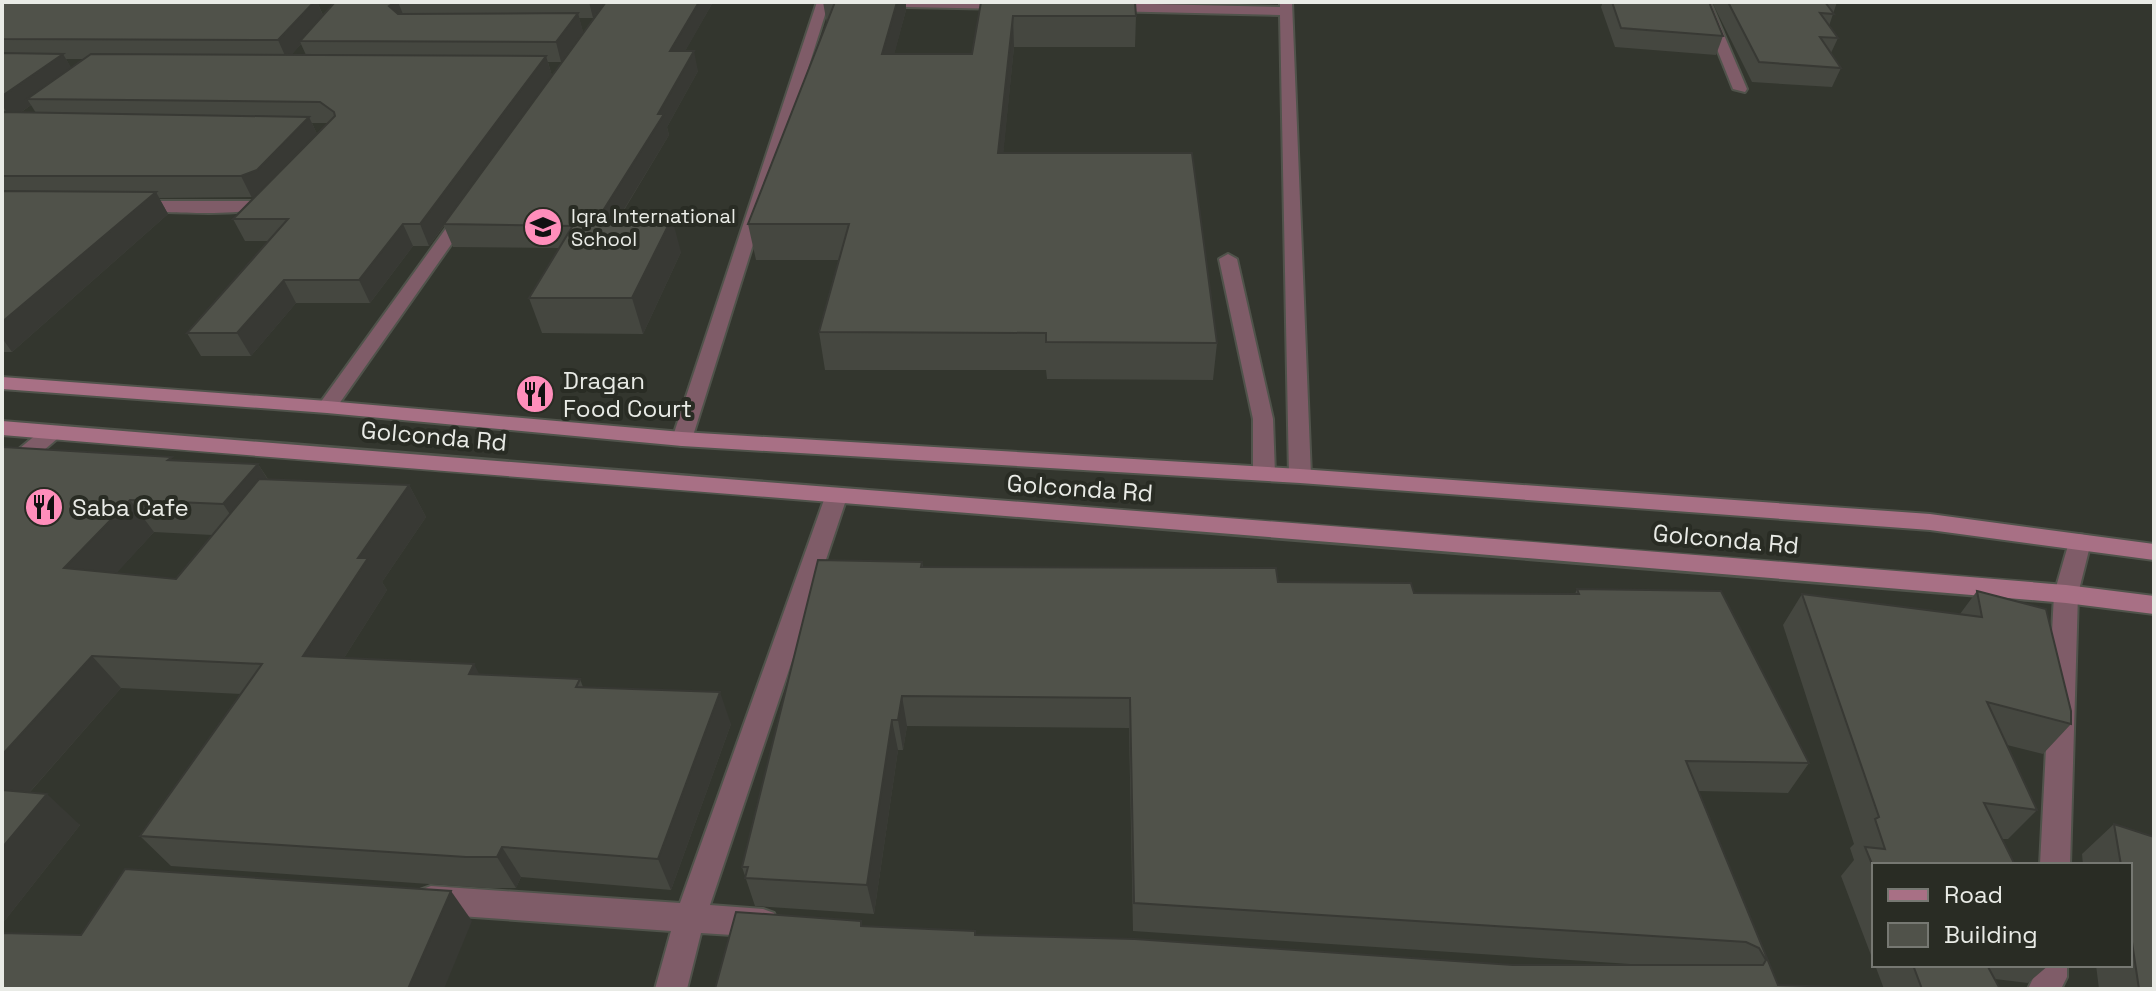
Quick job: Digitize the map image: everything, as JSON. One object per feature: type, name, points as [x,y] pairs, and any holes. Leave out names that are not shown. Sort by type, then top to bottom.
[{"type":"main road","name":"Golconda Rd","points":[[2,383],[327,407],[682,439],[1300,476],[1930,522],[2154,552]]},
{"type":"main road","name":"Golconda Rd","points":[[2,428],[50,434],[299,450],[836,497],[1324,531],[2066,594],[2154,605]]},
{"type":"street","points":[[682,439],[823,2]]},
{"type":"street","points":[[853,2],[1024,5]]},
{"type":"street","points":[[1099,2],[1097,7],[1286,6],[1300,476]]},
{"type":"street","points":[[1704,2],[1740,89]]},
{"type":"street","points":[[113,206],[256,206],[269,202],[286,186]]},
{"type":"street","points":[[327,407],[474,200]]},
{"type":"street","points":[[1228,259],[1263,419],[1264,474]]},
{"type":"street","points":[[2,474],[50,434]]},
{"type":"street","points":[[671,989],[690,918],[836,497]]},
{"type":"street","points":[[2055,863],[2066,594],[2080,542]]},
{"type":"street","points":[[406,899],[786,925]]},
{"type":"street","points":[[2044,989],[2051,977],[2051,967]]},
{"type":"building","points":[[2,2],[314,2],[278,40],[2,39]]},
{"type":"building","points":[[335,2],[395,2],[389,6],[398,14],[578,13],[556,42],[300,41]]},
{"type":"building","points":[[606,2],[699,2],[670,51],[694,51],[658,114],[664,114],[599,217],[578,217],[573,226],[444,224]]},
{"type":"building","points":[[835,2],[897,2],[882,54],[972,54],[981,2],[1135,2],[1136,16],[1013,16],[998,153],[1192,153],[1217,343],[1046,342],[1046,333],[819,332],[849,224],[748,224]]},
{"type":"building","points":[[1612,2],[1709,2],[1723,36],[1621,28]]},
{"type":"building","points":[[1728,2],[1825,2],[1834,14],[1820,13],[1838,38],[1820,37],[1841,68],[1759,62]]},
{"type":"building","points":[[2,53],[63,54],[2,96]]},
{"type":"building","points":[[91,54],[546,56],[420,224],[403,224],[359,280],[284,280],[237,333],[187,333],[288,219],[233,219],[335,116],[334,112],[320,102],[27,99]]},
{"type":"building","points":[[2,112],[309,117],[257,170],[241,176],[2,176]]},
{"type":"building","points":[[2,191],[156,192],[2,322]]},
{"type":"building","points":[[578,217],[672,218],[632,298],[529,298]]},
{"type":"building","points":[[3,447],[258,464],[223,504],[130,500],[64,568],[176,579],[259,479],[409,485],[358,558],[368,558],[303,656],[474,664],[469,674],[580,679],[576,687],[720,692],[658,859],[502,847],[497,857],[466,857],[140,836],[262,664],[92,656],[2,755]]},
{"type":"building","points":[[818,560],[922,562],[921,567],[1276,568],[1278,582],[1411,583],[1414,593],[1579,594],[1577,589],[1721,591],[1809,763],[1686,761],[1778,985],[1894,989],[715,989],[736,912],[861,921],[861,926],[975,931],[975,935],[1135,939],[1513,965],[1763,965],[1766,960],[1759,948],[1746,942],[1134,903],[1130,698],[902,696],[898,720],[892,720],[867,885],[745,878],[748,867],[742,867]]},
{"type":"building","points":[[1977,591],[2046,609],[2071,711],[2071,724],[1987,702],[2037,810],[1984,803],[2014,863],[1872,864],[1865,847],[1885,849],[1875,819],[1879,817],[1802,594],[1982,617]]},
{"type":"building","points":[[2,790],[47,794],[2,848]]},
{"type":"building","points":[[2114,824],[2154,837],[2154,989],[2139,989],[2132,942],[2132,863],[2121,863]]},
{"type":"building","points":[[125,869],[451,891],[408,989],[2,989],[2,933],[81,935]]},
{"type":"building","points":[[1914,967],[1988,967],[2000,989],[1922,989]]},
{"type":"place","name":"Iqra International School","points":[[543,227]]},
{"type":"place","name":"Dragan Food Court","points":[[535,394]]},
{"type":"place","name":"Saba Cafe","points":[[44,507]]}]
